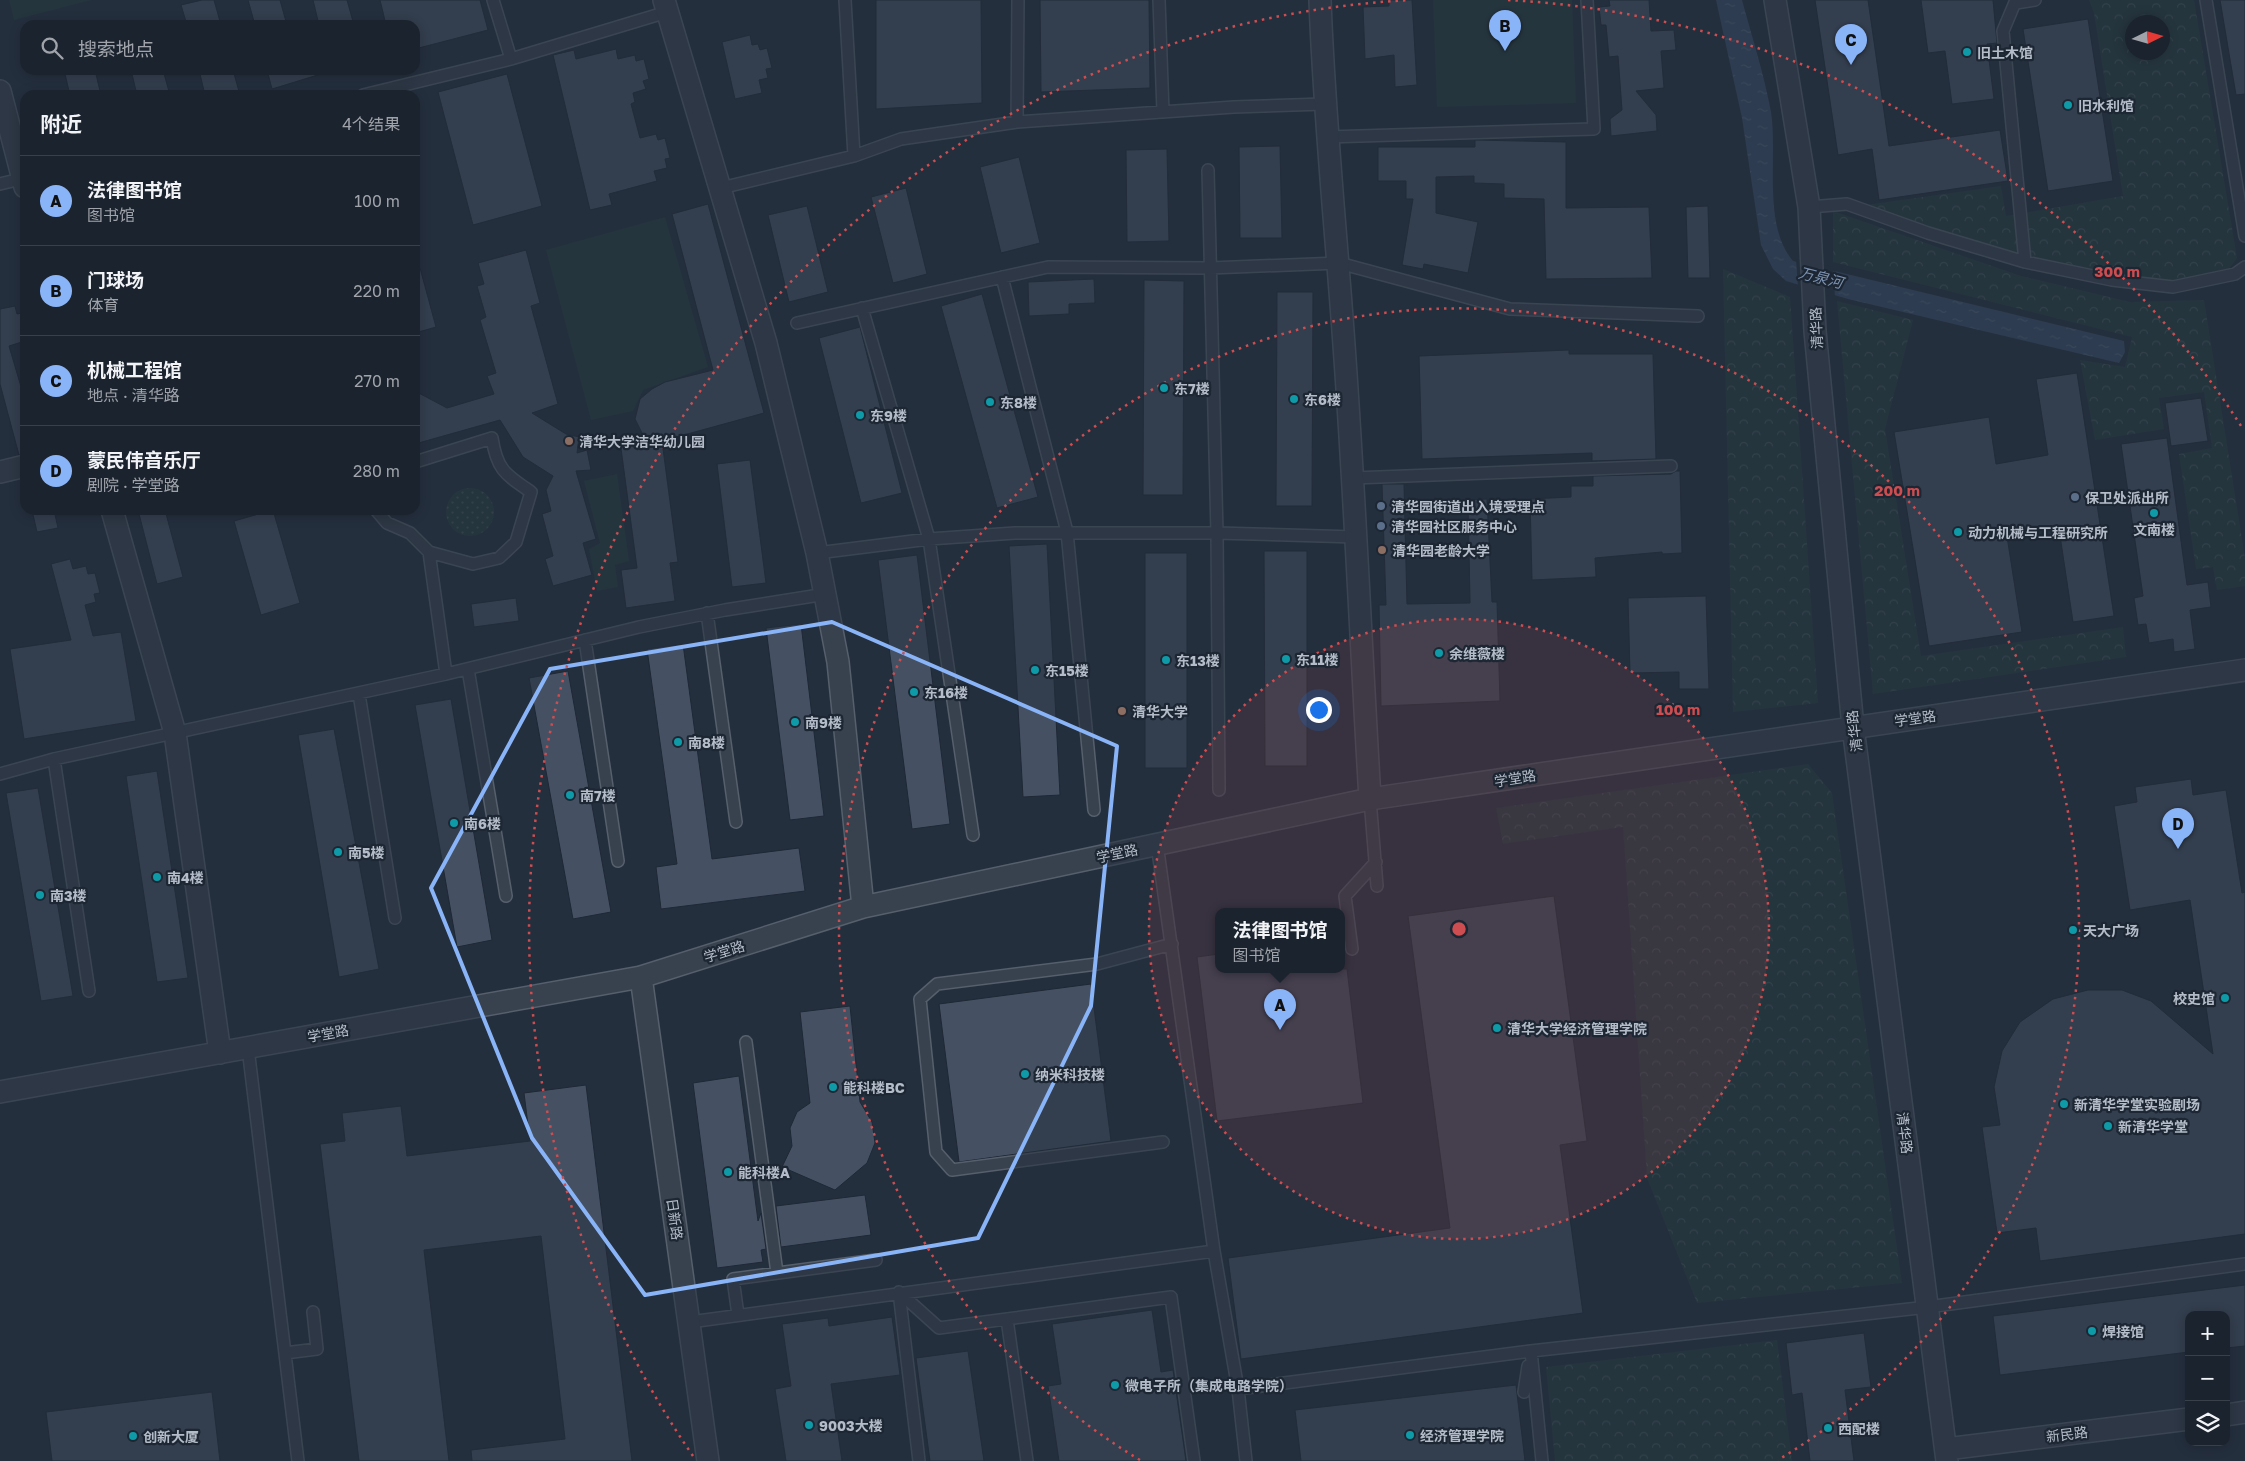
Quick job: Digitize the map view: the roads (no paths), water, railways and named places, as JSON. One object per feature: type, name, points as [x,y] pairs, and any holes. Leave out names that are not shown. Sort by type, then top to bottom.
[{"type":"street","points":[[1320,0],[1324,104],[1339,262],[1353,478],[1370,800]]},
{"type":"street","name":"清华路","points":[[1775,0],[1810,216],[1816,341],[1853,727],[1947,1455]]},
{"type":"street","points":[[665,6],[766,343],[817,553],[838,662],[863,907]]},
{"type":"street","points":[[0,91],[20,166]]},
{"type":"street","points":[[0,472],[20,467]]},
{"type":"street","points":[[113,515],[175,733],[220,1053]]},
{"type":"street","name":"学堂路","points":[[0,1092],[641,977],[863,907],[1370,800],[2245,670]]},
{"type":"street","name":"日新路","points":[[641,977],[708,1461]]},
{"type":"street","points":[[2230,1414],[2245,1412]]},
{"type":"street","name":"新民路","points":[[1947,1455],[2185,1420]]},
{"type":"lane","points":[[493,0],[510,59]]},
{"type":"lane","points":[[845,0],[854,156]]},
{"type":"lane","points":[[1017,122],[1018,0]]},
{"type":"lane","points":[[1159,0],[1163,112]]},
{"type":"lane","points":[[1327,137],[1594,129],[1587,0]]},
{"type":"lane","points":[[2025,262],[2003,31],[2016,1],[2034,0]]},
{"type":"lane","points":[[2206,0],[2245,236]]},
{"type":"lane","points":[[383,90],[510,59],[665,6]]},
{"type":"lane","points":[[720,188],[854,156],[901,139],[1017,122],[1324,104]]},
{"type":"lane","points":[[1208,170],[1217,533],[1219,790]]},
{"type":"lane","points":[[0,184],[20,182]]},
{"type":"lane","points":[[1810,216],[1847,204],[1928,233],[2025,262],[2112,280],[2173,286],[2235,274],[2245,266]]},
{"type":"lane","points":[[797,323],[1048,267],[1210,268],[1339,262],[1510,309],[1698,316]]},
{"type":"lane","points":[[1002,277],[1067,532],[1094,810]]},
{"type":"lane","points":[[862,308],[929,539],[973,834]]},
{"type":"lane","points":[[380,515],[387,523],[410,533],[429,552],[473,564],[499,558],[516,542],[531,492],[509,476],[496,461],[492,438],[420,460]]},
{"type":"lane","points":[[1353,478],[1671,466]]},
{"type":"lane","points":[[817,553],[929,539],[1067,532],[1217,533],[1356,537]]},
{"type":"lane","points":[[429,552],[446,674]]},
{"type":"lane","points":[[0,774],[54,759],[359,694],[707,613],[826,594]]},
{"type":"lane","points":[[707,613],[736,822]]},
{"type":"lane","points":[[585,640],[618,860]]},
{"type":"lane","points":[[468,669],[506,896]]},
{"type":"lane","points":[[359,694],[395,918]]},
{"type":"lane","points":[[54,759],[89,991]]},
{"type":"lane","points":[[1370,800],[1377,886]]},
{"type":"lane","points":[[1157,844],[1214,1251],[1238,1388],[1246,1461]]},
{"type":"lane","points":[[1352,949],[1345,896],[1376,862]]},
{"type":"lane","points":[[1163,1142],[952,1170],[936,1152],[920,999],[937,984],[1097,964],[1172,944]]},
{"type":"lane","points":[[746,1042],[777,1273]]},
{"type":"lane","points":[[248,1048],[298,1461]]},
{"type":"lane","points":[[690,1322],[899,1292],[1214,1251]]},
{"type":"lane","points":[[738,1315],[733,1279],[876,1260]]},
{"type":"lane","points":[[1238,1388],[1531,1352],[1928,1307],[2245,1264]]},
{"type":"lane","points":[[899,1292],[939,1328],[1171,1297],[1194,1461]]},
{"type":"lane","points":[[899,1292],[919,1461]]},
{"type":"lane","points":[[285,1353],[317,1349],[313,1312]]},
{"type":"lane","points":[[1007,1320],[1027,1461]]},
{"type":"lane","points":[[1524,1392],[1531,1352]]},
{"type":"lane","points":[[1531,1352],[1542,1461]]},
{"type":"water","name":"万泉河","points":[[1716,0],[1742,0],[1771,112],[1774,210],[1777,229],[1783,246],[1793,261],[2124,341],[2125,352],[2119,363],[1848,299],[1786,281],[1773,269],[1761,245],[1742,118]]},
{"type":"place","name":"门球场","points":[[1505,51]]},
{"type":"place","name":"旧土木馆","points":[[1967,52]]},
{"type":"place","name":"机械工程馆","points":[[1851,65]]},
{"type":"place","name":"旧水利馆","points":[[2068,105]]},
{"type":"place","name":"东7楼","points":[[1164,388]]},
{"type":"place","name":"东6楼","points":[[1294,399]]},
{"type":"place","name":"东8楼","points":[[990,402]]},
{"type":"place","name":"东9楼","points":[[860,415]]},
{"type":"place","name":"清华大学洁华幼儿园","points":[[569,441]]},
{"type":"place","name":"保卫处派出所","points":[[2075,497]]},
{"type":"place","name":"清华园街道出入境受理点","points":[[1381,506]]},
{"type":"place","name":"文南楼","points":[[2154,513]]},
{"type":"place","name":"清华园社区服务中心","points":[[1381,526]]},
{"type":"place","name":"动力机械与工程研究所","points":[[1958,532]]},
{"type":"place","name":"清华园老龄大学","points":[[1382,550]]},
{"type":"place","name":"余维薇楼","points":[[1439,653]]},
{"type":"place","name":"东11楼","points":[[1286,659]]},
{"type":"place","name":"东13楼","points":[[1166,660]]},
{"type":"place","name":"东15楼","points":[[1035,670]]},
{"type":"place","name":"东16楼","points":[[914,692]]},
{"type":"place","name":"清华大学","points":[[1122,711]]},
{"type":"place","name":"南9楼","points":[[795,722]]},
{"type":"place","name":"南8楼","points":[[678,742]]},
{"type":"place","name":"南7楼","points":[[570,795]]},
{"type":"place","name":"南6楼","points":[[454,823]]},
{"type":"place","name":"蒙民伟音乐厅","points":[[2178,849]]},
{"type":"place","name":"南5楼","points":[[338,852]]},
{"type":"place","name":"南4楼","points":[[157,877]]},
{"type":"place","name":"南3楼","points":[[40,895]]},
{"type":"place","name":"天大广场","points":[[2073,930]]},
{"type":"place","name":"校史馆","points":[[2225,998]]},
{"type":"place","name":"清华大学经济管理学院","points":[[1497,1028]]},
{"type":"place","name":"法律图书馆","points":[[1280,1030]]},
{"type":"place","name":"纳米科技楼","points":[[1025,1074]]},
{"type":"place","name":"能科楼BC","points":[[833,1087]]},
{"type":"place","name":"新清华学堂实验剧场","points":[[2064,1104]]},
{"type":"place","name":"新清华学堂","points":[[2108,1126]]},
{"type":"place","name":"能科楼A","points":[[728,1172]]},
{"type":"place","name":"焊接馆","points":[[2092,1331]]},
{"type":"place","name":"微电子所（集成电路学院）","points":[[1115,1385]]},
{"type":"place","name":"9003大楼","points":[[809,1425]]},
{"type":"place","name":"西配楼","points":[[1828,1428]]},
{"type":"place","name":"经济管理学院","points":[[1410,1435]]},
{"type":"place","name":"创新大厦","points":[[133,1436]]}]
